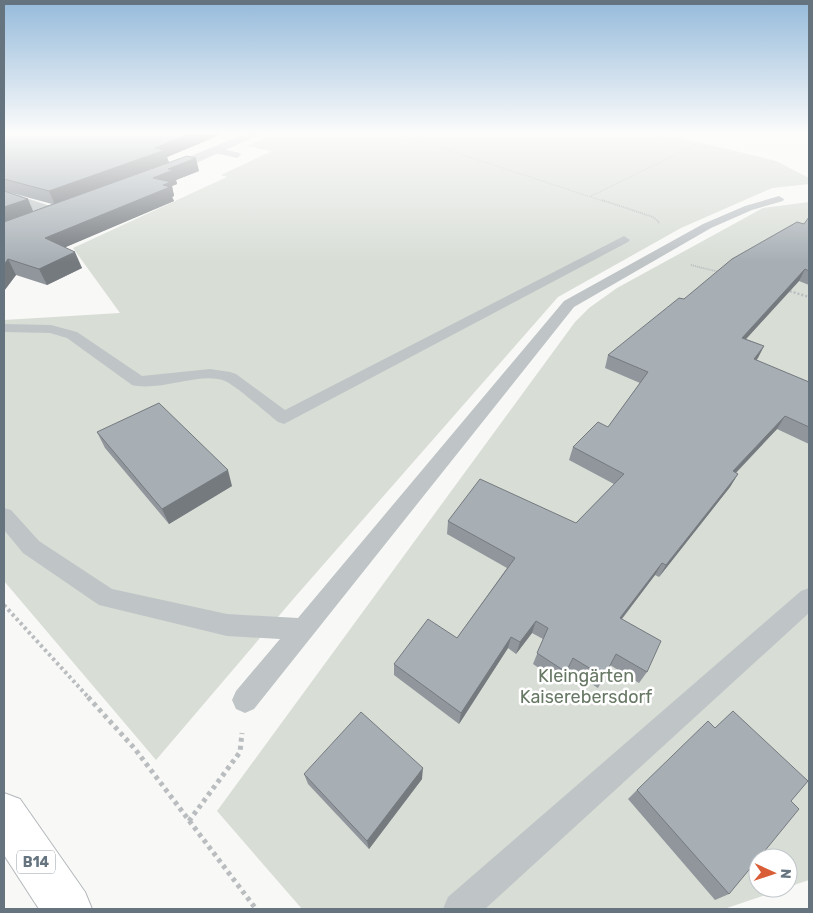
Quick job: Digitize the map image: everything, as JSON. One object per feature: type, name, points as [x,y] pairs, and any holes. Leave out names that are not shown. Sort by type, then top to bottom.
[{"type":"main road","name":"B14","points":[[4,815],[68,909]]},
{"type":"street","points":[[4,196],[61,211],[30,222]]},
{"type":"lane","points":[[245,700],[569,304],[652,255],[746,207],[778,198]]},
{"type":"lane","points":[[4,328],[52,329],[72,335],[138,380],[156,381],[210,374],[230,377],[284,418],[624,240]]},
{"type":"lane","points":[[4,516],[31,547],[107,598],[227,625],[304,628]]},
{"type":"lane","points":[[460,909],[809,598]]},
{"type":"path","points":[[531,177],[653,216],[659,222],[657,225],[624,240]]},
{"type":"path","points":[[591,196],[631,177]]},
{"type":"path","points":[[652,255],[727,274]]},
{"type":"path","points":[[782,289],[809,297]]},
{"type":"path","points":[[4,605],[135,749],[256,909]]},
{"type":"path","points":[[189,821],[240,752],[245,700]]},
{"type":"green space","points":[[227,177],[806,177],[809,178],[809,184],[772,188],[681,228],[558,297],[295,597],[156,760],[4,581],[4,320],[120,313],[73,248]]},
{"type":"green space","name":"Kleingärten Kaiserebersdorf","points":[[809,202],[809,880],[798,884],[798,848],[748,848],[748,898],[756,898],[724,909],[302,909],[217,811],[575,322],[589,308],[617,288],[763,208]]},
{"type":"building","points":[[4,177],[90,177],[49,191],[4,179]]},
{"type":"building","points":[[130,177],[156,177],[153,178],[171,182],[163,185],[170,187],[45,238],[75,252],[39,269],[8,259],[4,265],[4,222]]},
{"type":"building","points":[[4,191],[28,199],[4,207]]},
{"type":"building","points":[[809,217],[809,271],[805,269],[742,338],[764,346],[754,359],[809,382],[809,427],[785,416],[733,471],[738,474],[666,565],[662,563],[620,618],[661,641],[647,672],[616,654],[604,677],[573,658],[566,672],[537,653],[548,628],[536,621],[520,642],[511,637],[461,713],[394,664],[428,619],[457,638],[515,558],[448,521],[480,479],[576,523],[624,474],[573,447],[598,422],[608,427],[648,372],[608,355],[679,298],[684,299],[732,259],[797,222],[804,224]]},
{"type":"building","points":[[159,403],[228,470],[162,509],[97,432]]},
{"type":"building","points":[[733,711],[808,781],[791,801],[799,809],[767,848],[748,848],[748,871],[729,894],[637,790],[708,721],[715,728]]},
{"type":"building","points":[[361,712],[423,768],[367,841],[304,774]]}]
